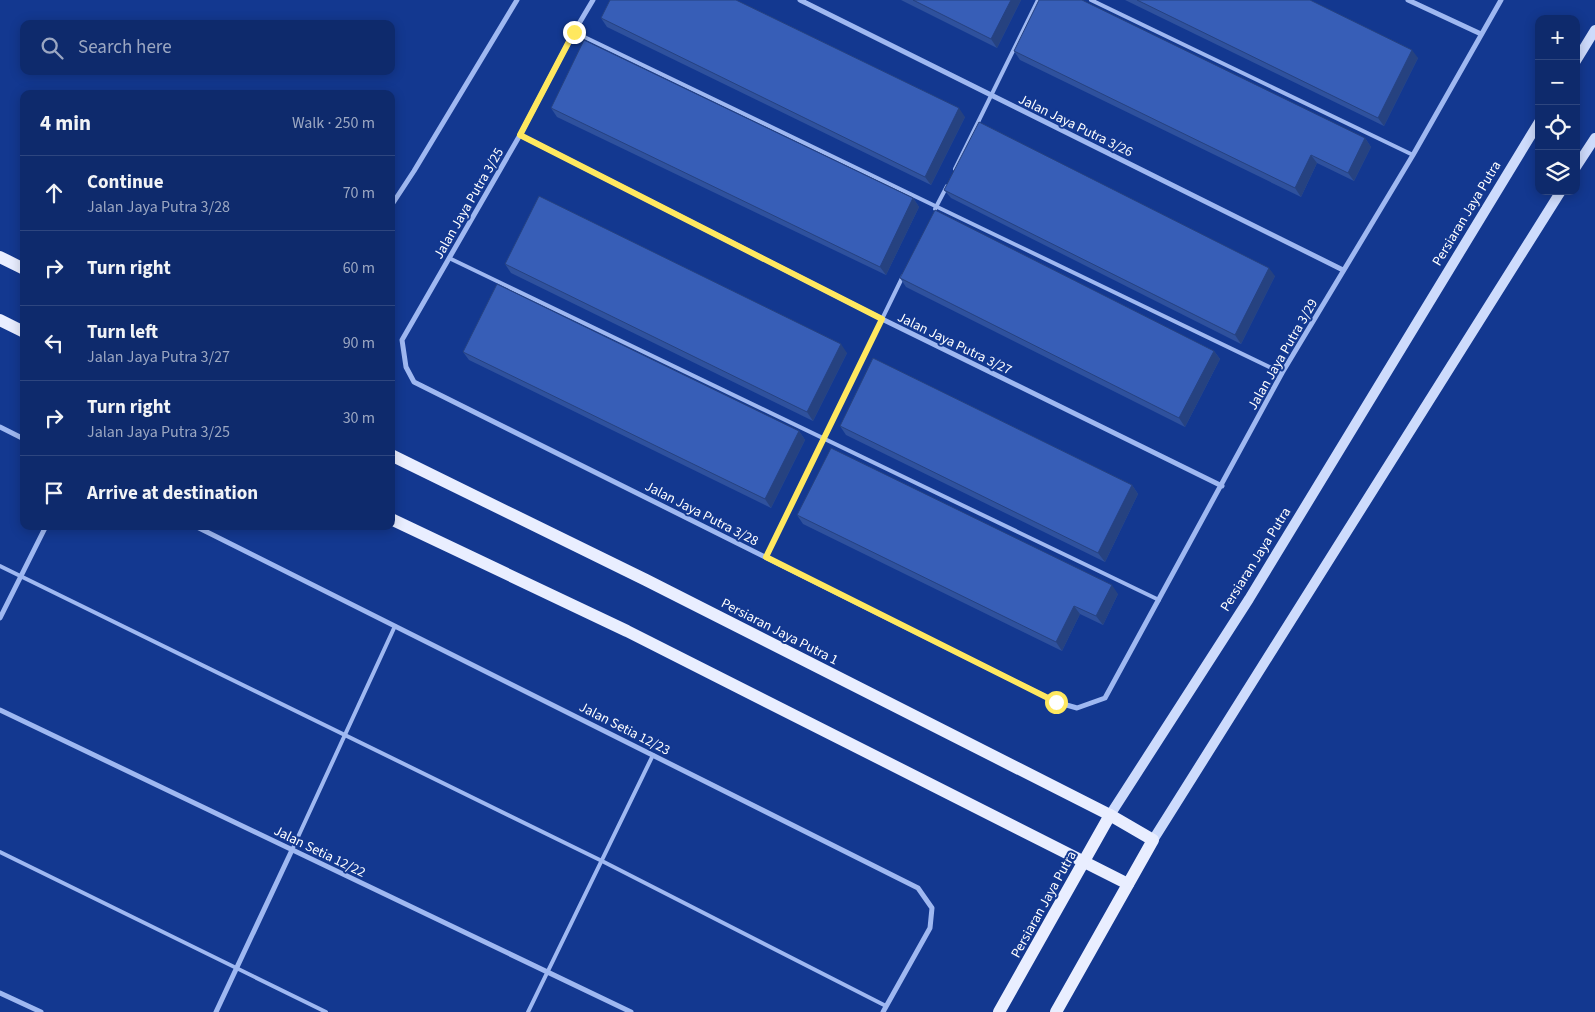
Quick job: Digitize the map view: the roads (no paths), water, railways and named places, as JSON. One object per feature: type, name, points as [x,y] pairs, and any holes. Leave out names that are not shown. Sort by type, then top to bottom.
[{"type":"main road","points":[[0,257],[20,267]]},
{"type":"main road","points":[[0,320],[20,330]]},
{"type":"main road","name":"Persiaran Jaya Putra 1","points":[[395,457],[646,580],[1110,815],[1153,840]]},
{"type":"main road","points":[[395,521],[627,631],[1128,884]]},
{"type":"main road","name":"Persiaran Jaya Putra","points":[[999,1012],[1110,815]]},
{"type":"main road","points":[[1056,1012],[1153,840]]},
{"type":"street","points":[[395,200],[517,0]]},
{"type":"street","name":"Jalan Jaya Putra 3/25","points":[[406,367],[402,340],[520,135],[593,0]]},
{"type":"street","name":"Jalan Jaya Putra 3/26","points":[[800,0],[1343,270]]},
{"type":"street","points":[[1408,0],[1481,34]]},
{"type":"street","name":"Jalan Jaya Putra 3/29","points":[[1077,708],[1105,698],[1282,373],[1413,155],[1501,0]]},
{"type":"street","points":[[1577,60],[1595,30]]},
{"type":"street","name":"Persiaran Jaya Putra","points":[[1110,815],[1249,599],[1535,129]]},
{"type":"street","name":"Jalan Jaya Putra 3/27","points":[[520,135],[882,319],[1222,486]]},
{"type":"street","points":[[1580,161],[1595,138]]},
{"type":"street","points":[[1153,840],[1558,195]]},
{"type":"street","name":"Jalan Jaya Putra 3/28","points":[[406,367],[414,382],[1056,702],[1077,708]]},
{"type":"street","points":[[0,427],[20,437]]},
{"type":"street","points":[[0,618],[44,530]]},
{"type":"street","name":"Jalan Setia 12/23","points":[[203,530],[918,888],[932,908],[930,928],[883,1012]]},
{"type":"street","name":"Jalan Setia 12/22","points":[[0,710],[630,1012]]},
{"type":"street","points":[[216,1012],[292,850]]},
{"type":"street","points":[[0,992],[41,1012]]},
{"type":"lane","points":[[953,172],[1038,0]]},
{"type":"lane","points":[[1091,0],[1413,155]]},
{"type":"lane","points":[[574,32],[1282,373]]},
{"type":"lane","points":[[932,216],[949,181]]},
{"type":"lane","points":[[449,258],[1159,600]]},
{"type":"lane","points":[[766,557],[907,267]]},
{"type":"lane","points":[[0,566],[602,861],[886,1006]]},
{"type":"lane","points":[[292,850],[395,626]]},
{"type":"lane","points":[[528,1012],[653,755]]},
{"type":"lane","points":[[0,852],[326,1012]]}]
